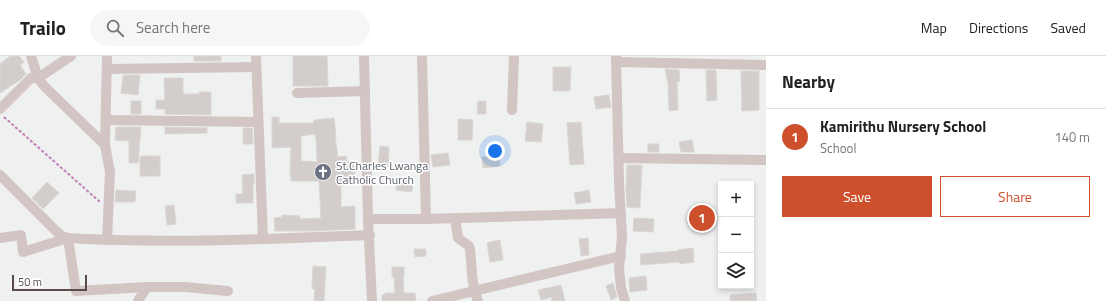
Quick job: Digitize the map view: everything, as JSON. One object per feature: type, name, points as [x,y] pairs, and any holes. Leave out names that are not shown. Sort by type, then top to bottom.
[{"type":"street","points":[[31,56],[38,78],[105,145]]},
{"type":"street","points":[[0,109],[31,78],[38,78],[71,56]]},
{"type":"street","points":[[107,56],[105,145],[110,172],[107,240]]},
{"type":"street","points":[[256,56],[263,239]]},
{"type":"street","points":[[364,56],[368,219],[370,235],[372,301]]},
{"type":"street","points":[[422,56],[426,219]]},
{"type":"street","points":[[512,110],[514,56]]},
{"type":"street","points":[[625,301],[621,288],[619,268],[622,237],[616,59],[766,65]]},
{"type":"street","points":[[107,69],[256,67]]},
{"type":"street","points":[[297,93],[365,91]]},
{"type":"street","points":[[106,120],[258,122]]},
{"type":"street","points":[[619,158],[766,160]]},
{"type":"street","points":[[0,175],[57,232],[68,238],[182,241],[370,235]]},
{"type":"street","points":[[368,219],[426,219],[621,213]]},
{"type":"street","points":[[454,218],[458,238],[469,246],[470,249],[474,290],[478,301]]},
{"type":"street","points":[[0,238],[21,235],[22,252],[68,238]]},
{"type":"street","points":[[68,238],[76,291],[147,287],[184,287],[228,291]]},
{"type":"street","points":[[432,301],[621,256]]},
{"type":"street","points":[[138,301],[147,287]]},
{"type":"path","points":[[0,114],[108,210]]},
{"type":"building","points":[[10,56],[19,56],[24,62],[20,65],[26,74],[20,80],[0,93],[0,64]]},
{"type":"building","points":[[194,56],[221,56],[221,61],[194,61]]},
{"type":"building","points":[[293,56],[327,56],[328,86],[293,86]]},
{"type":"building","points":[[553,67],[571,67],[570,91],[553,91]]},
{"type":"building","points":[[665,69],[679,70],[680,81],[677,82],[678,110],[669,111],[668,83]]},
{"type":"building","points":[[706,70],[716,70],[717,100],[707,101]]},
{"type":"building","points":[[741,71],[759,71],[759,110],[742,111]]},
{"type":"building","points":[[123,75],[140,75],[138,95],[121,93]]},
{"type":"building","points":[[164,78],[183,78],[183,94],[211,92],[211,115],[165,114],[165,109],[156,109],[156,100],[165,100]]},
{"type":"building","points":[[609,95],[611,107],[596,109],[594,97]]},
{"type":"building","points":[[131,101],[141,101],[141,114],[131,114]]},
{"type":"building","points":[[478,101],[486,101],[486,114],[477,114]]},
{"type":"building","points":[[272,117],[279,117],[279,123],[314,123],[314,120],[334,118],[338,157],[346,156],[347,162],[353,162],[355,173],[353,181],[341,182],[341,207],[355,206],[355,229],[275,231],[274,218],[282,217],[282,215],[300,216],[300,219],[321,218],[319,181],[291,181],[291,147],[272,148]],"holes":[[[315,134],[317,162],[301,161],[301,136]]]},
{"type":"building","points":[[458,119],[473,120],[472,140],[458,140]]},
{"type":"building","points":[[527,122],[543,124],[541,142],[525,141]]},
{"type":"building","points":[[581,122],[584,164],[570,165],[567,123]]},
{"type":"building","points":[[116,127],[141,127],[138,163],[129,163],[129,141],[115,140]]},
{"type":"building","points":[[165,127],[207,128],[207,133],[165,134]]},
{"type":"building","points":[[243,128],[252,128],[253,144],[243,144]]},
{"type":"building","points":[[692,140],[694,152],[681,152],[679,142]]},
{"type":"building","points":[[648,144],[659,144],[659,152],[648,152]]},
{"type":"building","points":[[380,146],[389,147],[388,167],[378,166]]},
{"type":"building","points":[[448,153],[450,165],[433,167],[431,155]]},
{"type":"building","points":[[499,155],[500,166],[483,168],[482,157]]},
{"type":"building","points":[[140,156],[160,156],[160,176],[140,176]]},
{"type":"building","points":[[627,165],[642,165],[640,208],[627,207]]},
{"type":"building","points":[[254,174],[253,203],[236,203],[236,194],[243,194],[242,175]]},
{"type":"building","points":[[397,177],[413,179],[412,192],[396,190]]},
{"type":"building","points":[[47,182],[59,193],[43,209],[32,198]]},
{"type":"building","points":[[116,190],[136,191],[135,202],[115,202]]},
{"type":"building","points":[[589,190],[591,202],[576,204],[574,193]]},
{"type":"building","points":[[174,205],[176,224],[167,225],[165,206]]},
{"type":"building","points":[[634,218],[654,219],[653,232],[633,231]]},
{"type":"building","points":[[588,238],[589,255],[581,256],[579,239]]},
{"type":"building","points":[[500,240],[503,260],[490,262],[487,243]]},
{"type":"building","points":[[693,248],[694,262],[680,264],[679,262],[641,265],[640,254],[678,251]]},
{"type":"building","points":[[414,249],[426,249],[426,256],[415,257]]},
{"type":"building","points":[[313,266],[326,267],[324,301],[314,301],[315,288],[312,289]]},
{"type":"building","points":[[392,267],[404,267],[404,293],[415,293],[416,301],[382,301],[382,295],[385,293],[395,293]]},
{"type":"building","points":[[646,276],[647,290],[630,292],[629,278]]},
{"type":"building","points":[[613,283],[617,297],[611,300],[606,286]]},
{"type":"building","points":[[561,285],[565,301],[552,301],[551,297],[541,300],[538,290]]},
{"type":"building","points":[[756,293],[757,301],[730,301],[730,295]]},
{"type":"place","name":"St.Charles Lwanga Catholic Church","points":[[323,172]]},
{"type":"place","name":"Kamirithu Nursery School","points":[[702,218]]}]
